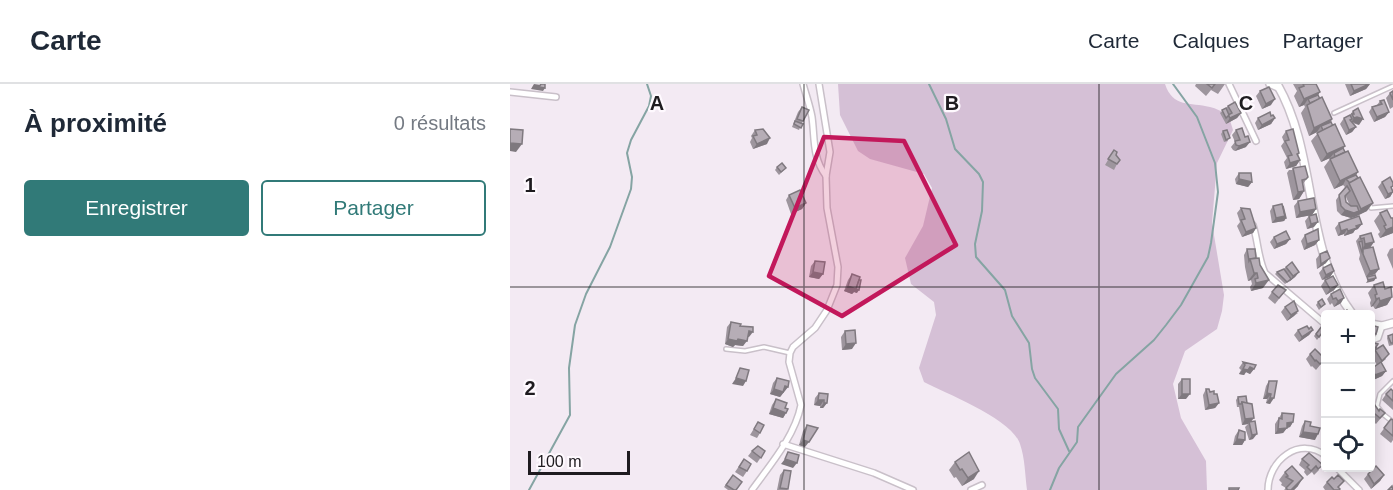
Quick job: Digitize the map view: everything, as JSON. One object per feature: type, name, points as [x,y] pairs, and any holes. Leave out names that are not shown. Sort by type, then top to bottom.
[{"type":"street","points":[[803,84],[812,115],[815,156],[826,176]]},
{"type":"street","points":[[753,490],[793,427],[801,405],[789,362],[790,353],[793,346],[815,328],[827,310],[837,285],[838,267],[827,208],[826,176],[830,152],[819,84]]},
{"type":"street","points":[[1229,84],[1256,141]]},
{"type":"street","points":[[1269,84],[1278,87],[1284,96],[1298,135],[1321,241],[1329,267],[1350,310]]},
{"type":"street","points":[[510,92],[556,97]]},
{"type":"street","points":[[1252,221],[1264,273],[1321,321]]},
{"type":"street","points":[[1375,325],[1382,326],[1393,323]]},
{"type":"street","points":[[1375,339],[1378,338],[1382,326]]},
{"type":"street","points":[[783,444],[874,473],[913,490]]},
{"type":"street","points":[[1268,490],[1270,472],[1275,463],[1292,452],[1307,448],[1321,453]]},
{"type":"street","points":[[1341,472],[1359,490]]},
{"type":"street","points":[[971,490],[982,485]]},
{"type":"lane","points":[[1334,113],[1393,86]]},
{"type":"lane","points":[[1366,198],[1371,208],[1393,206]]},
{"type":"lane","points":[[726,349],[745,351],[764,347],[790,353]]},
{"type":"lane","points":[[1393,381],[1380,394],[1377,406],[1393,422]]},
{"type":"highlighted area","points":[[824,137],[904,141],[956,245],[842,316],[769,276]]},
{"type":"shaded area","points":[[838,84],[1165,84],[1168,92],[1177,101],[1212,108],[1228,114],[1233,130],[1217,163],[1212,223],[1224,295],[1222,311],[1217,329],[1185,351],[1173,384],[1181,418],[1206,461],[1207,490],[1027,490],[1023,455],[1015,435],[992,417],[924,382],[919,368],[936,315],[934,302],[911,284],[905,258],[923,226],[932,188],[924,174],[870,159],[858,151],[840,115]]},
{"type":"building","points":[[1303,84],[1316,84],[1320,92],[1304,99],[1299,88],[1304,86]]},
{"type":"building","points":[[1351,84],[1369,84],[1354,91]]},
{"type":"building","points":[[1269,87],[1275,99],[1266,104],[1260,91]]},
{"type":"building","points":[[1318,95],[1320,99],[1310,103],[1308,99]]},
{"type":"building","points":[[1322,97],[1332,119],[1314,128],[1307,105]]},
{"type":"building","points":[[1384,100],[1389,112],[1377,117],[1372,107],[1382,104],[1380,101]]},
{"type":"building","points":[[1235,102],[1241,113],[1230,118],[1228,115],[1232,113],[1228,106]]},
{"type":"building","points":[[802,107],[809,110],[803,121],[797,119]]},
{"type":"building","points":[[1226,108],[1229,115],[1226,118],[1222,110]]},
{"type":"building","points":[[1358,108],[1363,119],[1354,118],[1352,114]]},
{"type":"building","points":[[1270,112],[1275,118],[1262,125],[1258,118]]},
{"type":"building","points":[[1350,115],[1352,119],[1350,120],[1356,127],[1349,130],[1344,118]]},
{"type":"building","points":[[795,121],[803,124],[801,128],[794,124]]},
{"type":"building","points":[[1331,122],[1333,126],[1323,130],[1321,126]]},
{"type":"building","points":[[1335,124],[1345,146],[1327,154],[1317,133]]},
{"type":"building","points":[[1242,128],[1245,137],[1248,136],[1250,142],[1239,146],[1235,141],[1240,140],[1236,130]]},
{"type":"building","points":[[510,129],[523,130],[522,144],[510,143]]},
{"type":"building","points":[[763,129],[770,138],[757,144],[753,136],[757,135],[755,130]]},
{"type":"building","points":[[1293,129],[1300,160],[1290,163],[1288,156],[1292,155],[1285,141],[1289,140],[1286,131]]},
{"type":"building","points":[[1227,130],[1230,138],[1226,140],[1223,131]]},
{"type":"building","points":[[1343,148],[1345,152],[1335,157],[1334,153]]},
{"type":"building","points":[[1114,150],[1120,160],[1117,164],[1108,159]]},
{"type":"building","points":[[1348,151],[1358,172],[1340,181],[1330,159]]},
{"type":"building","points":[[782,163],[786,168],[781,172],[777,167]]},
{"type":"building","points":[[1305,166],[1308,177],[1302,180],[1304,191],[1298,192],[1293,168]]},
{"type":"building","points":[[1239,173],[1251,173],[1252,182],[1239,179]]},
{"type":"building","points":[[1356,175],[1358,178],[1350,183],[1346,179]]},
{"type":"building","points":[[1360,177],[1373,203],[1361,209],[1349,183]]},
{"type":"building","points":[[1390,177],[1393,192],[1388,194],[1382,182]]},
{"type":"building","points":[[1347,186],[1350,191],[1345,196],[1346,202],[1351,206],[1357,206],[1359,211],[1354,213],[1341,206],[1339,195]]},
{"type":"building","points":[[800,190],[806,203],[795,208],[789,195]]},
{"type":"building","points":[[1314,198],[1316,209],[1300,212],[1298,201]]},
{"type":"building","points":[[1282,204],[1285,216],[1276,218],[1273,206]]},
{"type":"building","points":[[1241,208],[1250,209],[1256,228],[1246,232],[1241,220],[1245,219]]},
{"type":"building","points":[[1387,210],[1393,218],[1393,227],[1386,230],[1380,213]]},
{"type":"building","points":[[1316,214],[1318,222],[1311,224],[1309,216]]},
{"type":"building","points":[[1359,216],[1362,224],[1348,231],[1347,229],[1341,231],[1339,223]]},
{"type":"building","points":[[1318,229],[1319,240],[1307,244],[1305,235]]},
{"type":"building","points":[[1286,231],[1290,239],[1277,244],[1274,237]]},
{"type":"building","points":[[1371,233],[1374,242],[1365,244],[1364,238],[1361,239],[1360,236]]},
{"type":"building","points":[[1373,247],[1379,269],[1370,271],[1363,249]]},
{"type":"building","points":[[1247,249],[1255,249],[1256,258],[1249,261]]},
{"type":"building","points":[[1327,251],[1330,258],[1321,264],[1320,254]]},
{"type":"building","points":[[1259,258],[1260,265],[1269,280],[1256,283],[1257,273],[1254,273],[1250,259]]},
{"type":"building","points":[[815,261],[825,262],[823,274],[813,272]]},
{"type":"building","points":[[1292,262],[1299,272],[1293,276],[1286,267]]},
{"type":"building","points":[[1331,264],[1334,271],[1326,275],[1323,268]]},
{"type":"building","points":[[1284,269],[1291,279],[1287,282],[1277,272]]},
{"type":"building","points":[[852,274],[860,277],[856,289],[848,286]]},
{"type":"building","points":[[1375,275],[1376,278],[1368,280],[1367,277]]},
{"type":"building","points":[[1333,276],[1338,285],[1330,289],[1325,280]]},
{"type":"building","points":[[861,280],[859,290],[855,289]]},
{"type":"building","points":[[1383,282],[1385,289],[1391,287],[1392,297],[1380,301],[1379,298],[1376,299],[1374,285]]},
{"type":"building","points":[[1278,285],[1286,290],[1279,298],[1272,292]]},
{"type":"building","points":[[1340,289],[1344,298],[1338,301],[1336,298],[1333,299],[1331,294]]},
{"type":"building","points":[[1322,299],[1325,304],[1321,307],[1318,302]]},
{"type":"building","points":[[1294,301],[1298,311],[1291,315],[1285,307]]},
{"type":"building","points":[[731,322],[741,324],[740,326],[753,327],[753,332],[749,331],[747,341],[728,339]]},
{"type":"building","points":[[1307,326],[1313,330],[1302,337],[1298,330]]},
{"type":"building","points":[[1321,327],[1319,337],[1316,334]]},
{"type":"building","points":[[855,330],[856,343],[846,344],[845,331]]},
{"type":"building","points":[[1393,334],[1393,343],[1391,343],[1388,336]]},
{"type":"building","points":[[1383,345],[1389,354],[1382,361],[1375,350]]},
{"type":"building","points":[[1315,349],[1321,355],[1321,363],[1315,361],[1310,354]]},
{"type":"building","points":[[1243,362],[1256,365],[1254,369],[1250,367],[1248,370],[1243,369],[1245,365]]},
{"type":"building","points":[[1381,362],[1386,371],[1375,375],[1375,366]]},
{"type":"building","points":[[740,368],[749,370],[746,381],[736,378]]},
{"type":"building","points":[[777,378],[789,381],[788,387],[785,386],[783,392],[774,389]]},
{"type":"building","points":[[1182,379],[1190,379],[1190,394],[1182,394]]},
{"type":"building","points":[[1269,381],[1277,381],[1274,398],[1270,398],[1271,394],[1267,393]]},
{"type":"building","points":[[1206,389],[1217,394],[1219,403],[1209,405]]},
{"type":"building","points":[[1391,389],[1393,391],[1393,401],[1386,394]]},
{"type":"building","points":[[819,393],[828,394],[827,403],[824,403],[824,400],[818,400]]},
{"type":"building","points":[[1246,396],[1247,403],[1239,404],[1238,397]]},
{"type":"building","points":[[776,399],[787,403],[786,413],[773,408]]},
{"type":"building","points":[[1242,402],[1252,404],[1254,418],[1245,419]]},
{"type":"building","points":[[1375,405],[1379,411],[1380,409],[1385,413],[1380,418],[1375,414]]},
{"type":"building","points":[[1282,413],[1294,414],[1293,422],[1287,423],[1287,428],[1278,429],[1279,418],[1282,419]]},
{"type":"building","points":[[1391,419],[1393,420],[1393,436],[1384,428]]},
{"type":"building","points":[[1255,421],[1257,434],[1252,435],[1249,422]]},
{"type":"building","points":[[1305,421],[1311,422],[1310,426],[1320,428],[1318,434],[1303,432]]},
{"type":"building","points":[[758,422],[764,425],[760,433],[754,429]]},
{"type":"building","points":[[807,425],[818,428],[809,442],[803,440]]},
{"type":"building","points":[[1239,430],[1245,432],[1245,440],[1237,439]]},
{"type":"building","points":[[758,446],[765,451],[761,458],[752,451]]},
{"type":"building","points":[[788,452],[799,455],[797,463],[785,459]]},
{"type":"building","points":[[969,452],[979,471],[968,478],[955,462]]},
{"type":"building","points":[[1309,453],[1321,463],[1321,467],[1318,469],[1316,466],[1311,471],[1307,467],[1309,465],[1302,459]]},
{"type":"building","points":[[744,459],[751,464],[747,471],[739,467]]},
{"type":"building","points":[[1292,466],[1303,478],[1291,490],[1288,490],[1286,488],[1293,481],[1286,477],[1288,476],[1285,472]]},
{"type":"building","points":[[1375,467],[1384,475],[1374,484],[1368,474],[1375,472]]},
{"type":"building","points":[[784,470],[791,471],[788,489],[780,488]]},
{"type":"building","points":[[733,475],[742,482],[736,490],[726,485]]},
{"type":"building","points":[[1338,475],[1344,481],[1338,487],[1339,490],[1334,490],[1327,482]]},
{"type":"waterway","points":[[529,490],[570,415],[569,368],[575,325],[586,294],[610,247],[631,189],[632,177],[627,153],[631,140],[649,106],[651,96],[647,84]]},
{"type":"waterway","points":[[929,84],[946,119],[955,149],[979,174],[983,182],[982,211],[975,244],[976,257],[1005,290],[1012,316],[1029,343],[1035,378],[1058,409],[1059,429],[1069,451]]},
{"type":"waterway","points":[[1050,490],[1059,468],[1077,442],[1078,427],[1116,374],[1154,340],[1166,325],[1181,305],[1208,257],[1218,192],[1215,163],[1197,117],[1173,84]]}]
